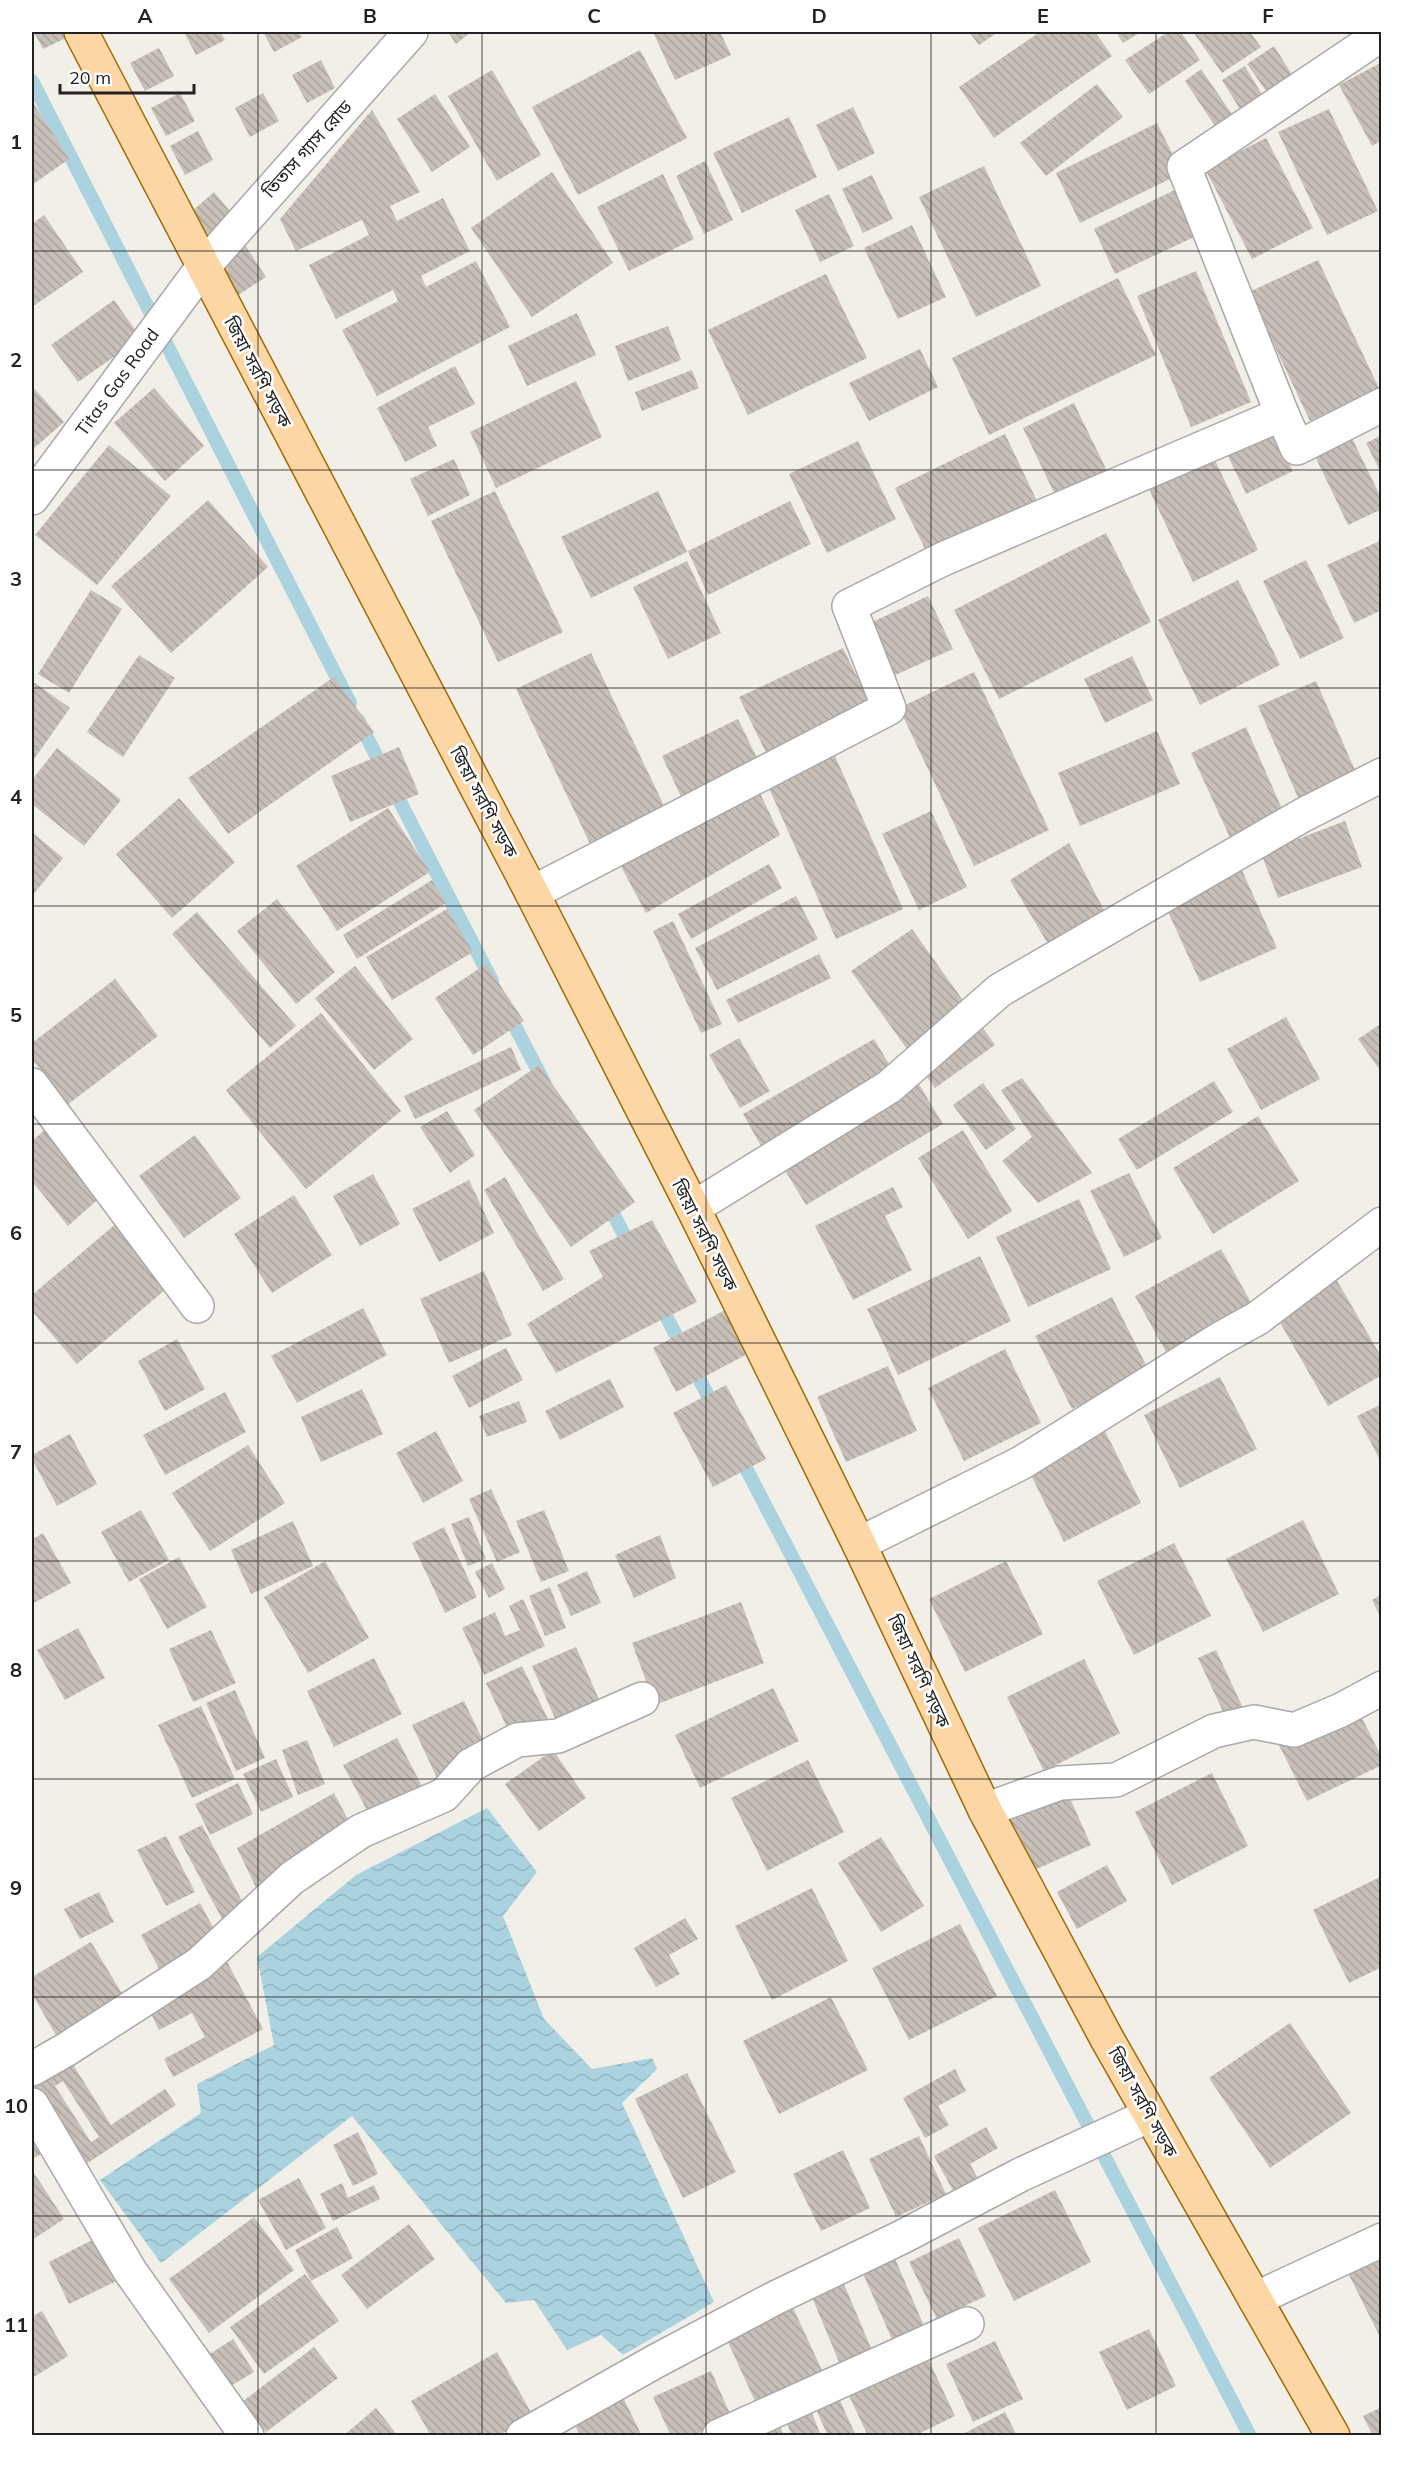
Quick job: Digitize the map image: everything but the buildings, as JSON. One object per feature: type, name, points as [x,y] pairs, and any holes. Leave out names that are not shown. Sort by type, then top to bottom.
[{"type":"main road","name":"জিয়া সরণি সড়ক","points":[[81,32],[532,893],[693,1208],[859,1544],[985,1810],[1150,2115],[1333,2436]]},
{"type":"street","name":"তিতাস গ্যাস রোড","points":[[203,267],[411,32]]},
{"type":"street","points":[[1382,34],[1184,167],[1297,448],[1382,405]]},
{"type":"street","name":"Titas Gas Road","points":[[32,498],[203,267]]},
{"type":"street","points":[[532,893],[889,708],[849,606],[943,559],[1282,414]]},
{"type":"street","points":[[693,1208],[889,1087],[1000,990],[1303,815],[1382,775]]},
{"type":"street","points":[[32,1085],[197,1306]]},
{"type":"street","points":[[859,1544],[1021,1463],[1220,1339],[1258,1318],[1382,1224]]},
{"type":"street","points":[[985,1810],[1060,1783],[1116,1780],[1214,1731],[1254,1722],[1294,1730],[1341,1710],[1382,1688]]},
{"type":"street","points":[[32,2068],[67,2049],[198,1964],[292,1878],[361,1830],[444,1795],[471,1765],[517,1740],[558,1736],[642,1699]]},
{"type":"street","points":[[32,2105],[130,2271],[247,2436]]},
{"type":"street","points":[[523,2436],[656,2361],[775,2298],[1020,2175],[1150,2115]]},
{"type":"street","points":[[1255,2299],[1382,2240]]},
{"type":"street","points":[[719,2436],[967,2324]]},
{"type":"water","points":[[487,1808],[537,1872],[503,1916],[544,2019],[592,2069],[652,2058],[657,2069],[622,2103],[714,2302],[623,2355],[601,2335],[567,2350],[534,2300],[506,2303],[352,2116],[161,2263],[100,2180],[201,2113],[197,2084],[274,2045],[257,1957],[356,1875]]},
{"type":"waterway","points":[[32,81],[350,703]]},
{"type":"waterway","points":[[358,720],[492,981]]},
{"type":"waterway","points":[[507,1011],[544,1082]]},
{"type":"waterway","points":[[606,1200],[632,1250]]},
{"type":"waterway","points":[[658,1301],[715,1409]]},
{"type":"waterway","points":[[738,1453],[1250,2436]]}]
